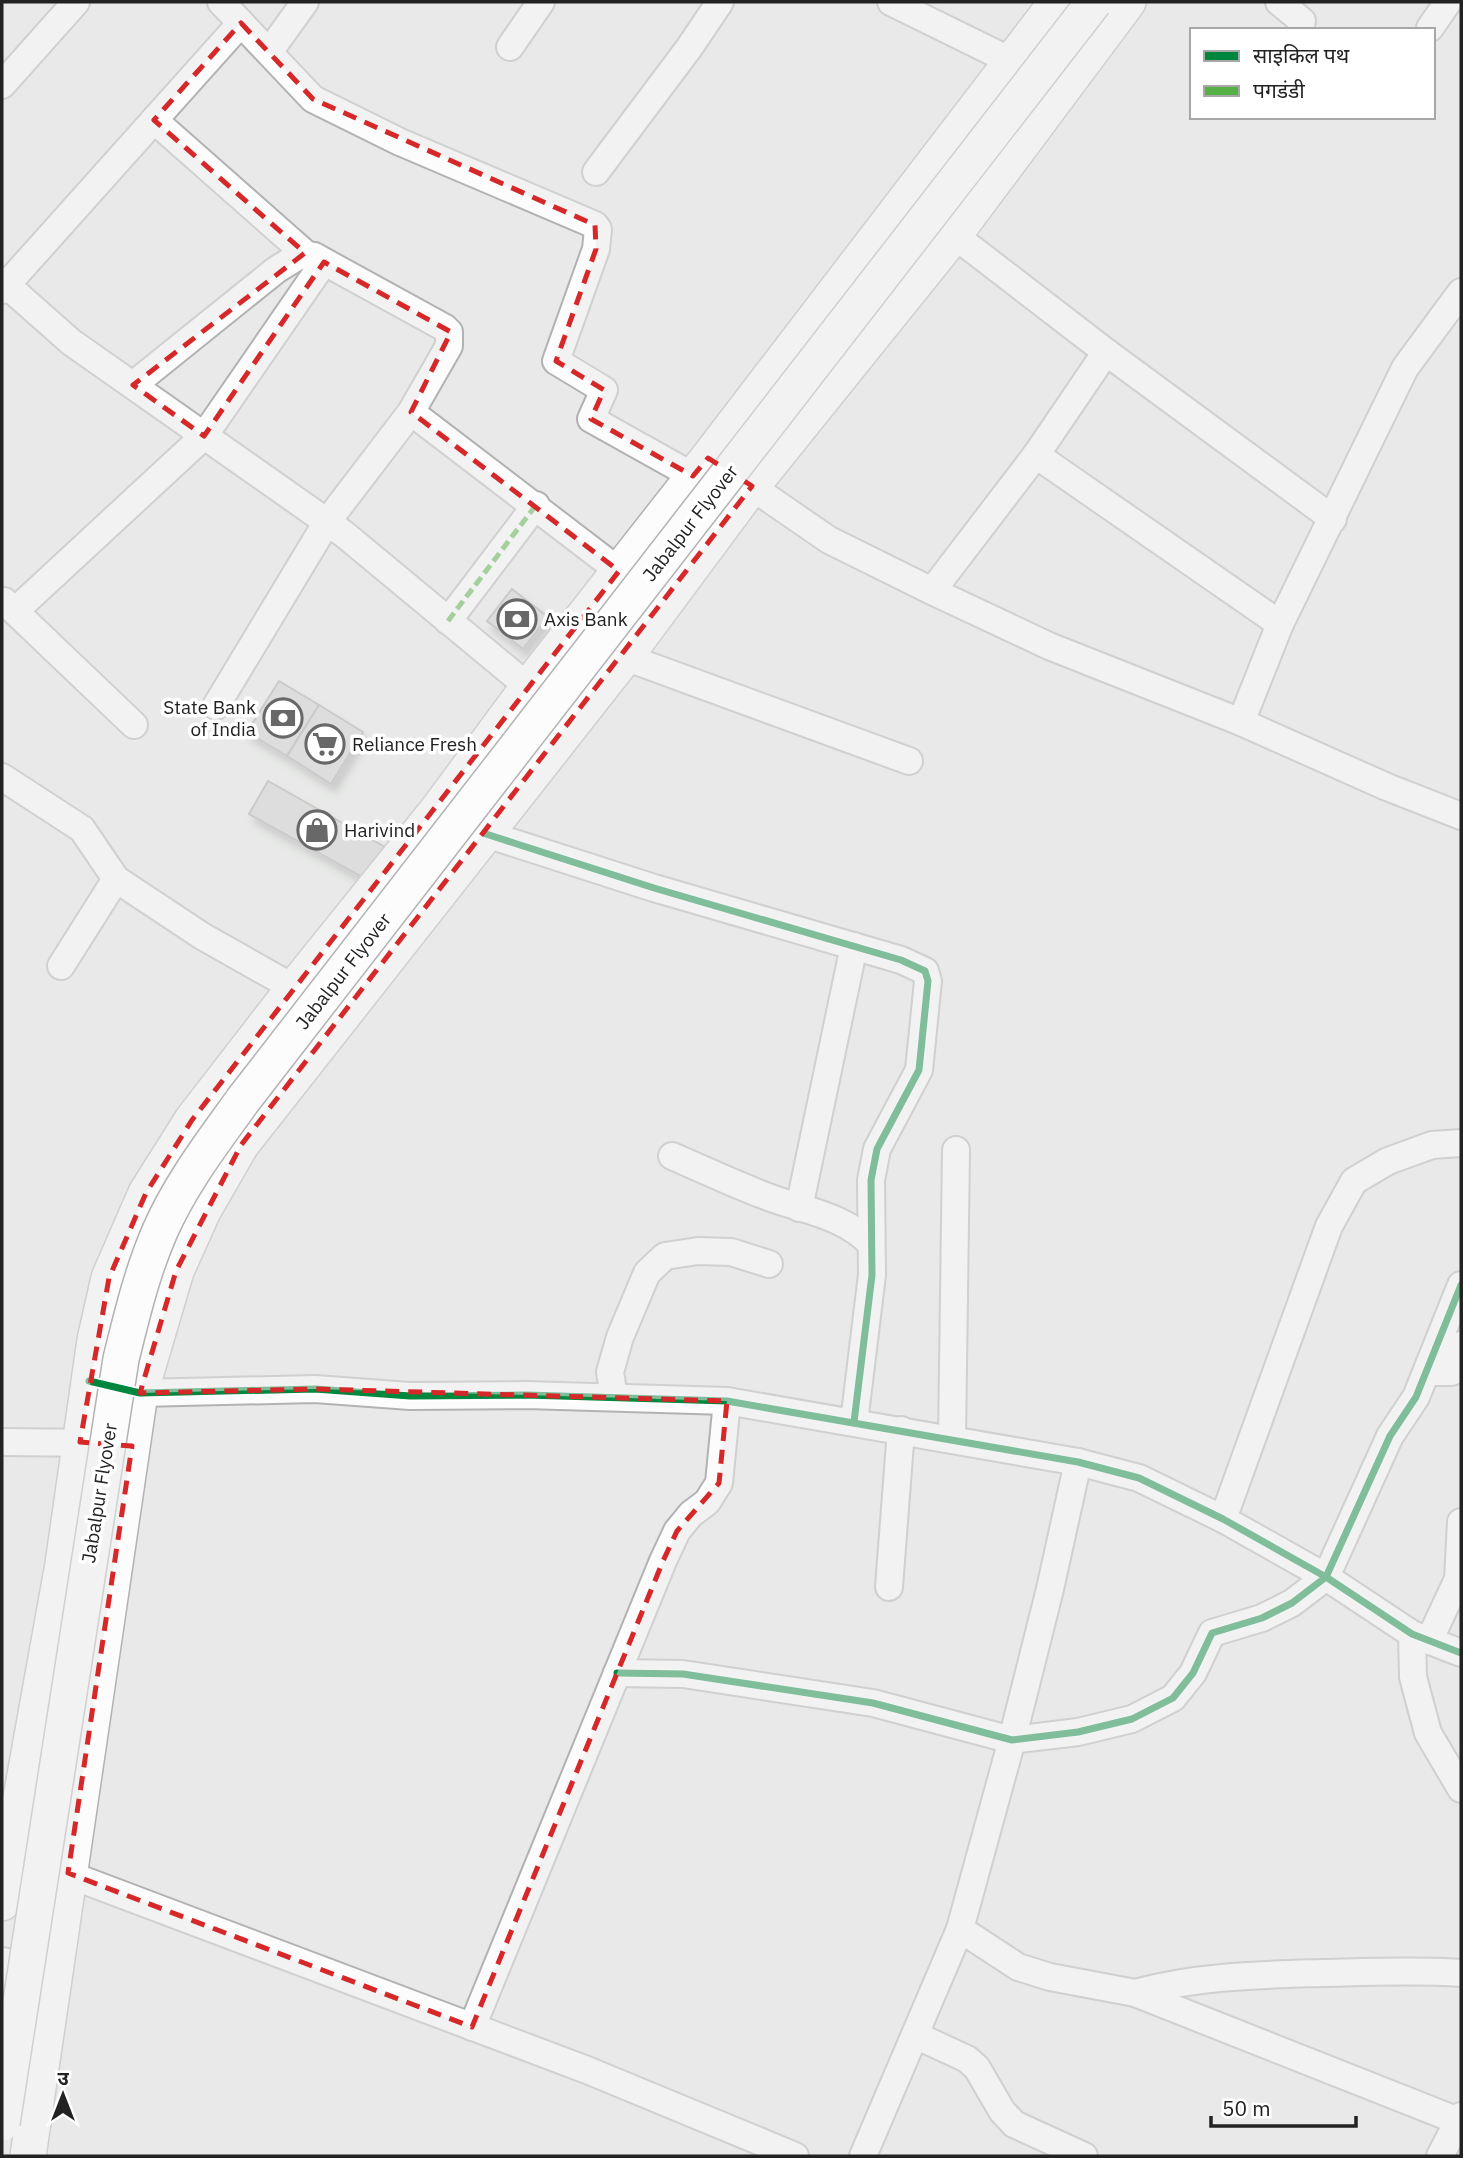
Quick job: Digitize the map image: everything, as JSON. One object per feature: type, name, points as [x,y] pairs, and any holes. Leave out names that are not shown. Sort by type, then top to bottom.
[{"type":"main road","points":[[2,1903],[6,1857],[63,1564],[95,1340],[109,1278],[146,1193],[191,1120],[439,808],[529,686],[1057,2]]},
{"type":"main road","name":"Jabalpur Flyover","points":[[2,2123],[121,1359],[138,1290],[161,1230],[198,1161],[243,1100],[1094,2]]},
{"type":"main road","points":[[28,2156],[140,1393],[176,1271],[203,1211],[241,1145],[625,657],[752,486],[954,236],[1128,2]]},
{"type":"street","points":[[2,85],[76,2]]},
{"type":"street","points":[[221,2],[313,99],[400,142],[595,225],[598,229],[596,249],[556,361],[604,390],[591,419],[700,467],[752,486],[829,540],[1049,646],[1241,722],[1387,788],[1461,816]]},
{"type":"street","points":[[269,52],[305,2]]},
{"type":"street","points":[[510,47],[541,2]]},
{"type":"street","points":[[596,172],[720,2]]},
{"type":"street","points":[[891,2],[1011,61]]},
{"type":"street","points":[[1279,2],[1302,21]]},
{"type":"street","points":[[1430,28],[1448,2]]},
{"type":"street","points":[[241,23],[3,285],[71,342],[327,522],[529,686],[572,725]]},
{"type":"street","points":[[154,120],[316,259],[449,332],[449,346],[411,412],[327,522],[216,706]]},
{"type":"street","points":[[954,236],[1105,352],[1333,519]]},
{"type":"street","points":[[133,385],[276,270],[297,257],[316,259]]},
{"type":"street","points":[[134,725],[9,605],[204,436],[316,259]]},
{"type":"street","points":[[1241,722],[1280,624],[1405,368],[1461,292]]},
{"type":"street","points":[[932,591],[1036,455],[1105,352]]},
{"type":"street","points":[[411,412],[619,571]]},
{"type":"street","points":[[1036,455],[1280,624]]},
{"type":"street","points":[[448,621],[536,505]]},
{"type":"street","points":[[625,657],[909,761]]},
{"type":"street","points":[[2,778],[82,828],[116,879],[202,936],[294,988]]},
{"type":"street","points":[[486,834],[654,888],[854,946],[925,971],[928,981],[919,1070],[877,1149],[871,1180],[872,1275],[854,1422]]},
{"type":"street","points":[[61,966],[116,879]]},
{"type":"street","points":[[799,1208],[854,946]]},
{"type":"street","points":[[1223,1518],[1329,1226],[1354,1181],[1388,1161],[1432,1145],[1461,1143]]},
{"type":"street","points":[[952,1439],[957,1150]]},
{"type":"street","points":[[672,1156],[764,1195],[828,1216],[862,1234],[871,1244]]},
{"type":"street","points":[[614,1397],[610,1372],[620,1338],[647,1273],[665,1256],[698,1251],[732,1252],[769,1264]]},
{"type":"street","points":[[617,1673],[683,1674],[873,1703],[1012,1740],[1079,1732],[1132,1718],[1173,1698],[1193,1673],[1212,1633],[1262,1618],[1292,1603],[1326,1577],[1391,1436],[1416,1397],[1461,1285]]},
{"type":"street","points":[[1427,1372],[1452,1373],[1461,1345]]},
{"type":"street","points":[[89,1381],[140,1393],[315,1389],[410,1396],[526,1395],[727,1401],[1078,1462],[1139,1478],[1223,1518],[1326,1577],[1420,1637],[1461,1653]]},
{"type":"street","points":[[472,2027],[677,1531],[691,1514],[707,1503],[719,1483],[727,1401]]},
{"type":"street","points":[[888,1587],[901,1430]]},
{"type":"street","points":[[2,1442],[80,1442],[132,1446]]},
{"type":"street","points":[[863,2156],[960,1928],[1012,1740],[1078,1462]]},
{"type":"street","points":[[1461,1522],[1458,1578],[1420,1637],[1413,1676],[1429,1733],[1461,1788]]},
{"type":"street","points":[[6,1857],[68,1873],[587,2070],[796,2156]]},
{"type":"street","points":[[960,1928],[1018,1967],[1050,1977],[1135,1993],[1460,2120],[1440,2156]]},
{"type":"street","points":[[2,1961],[52,1985]]},
{"type":"street","points":[[1135,1993],[1168,1984],[1229,1976],[1422,1971],[1461,1973]]},
{"type":"street","points":[[2,1987],[52,1985]]},
{"type":"street","points":[[915,2035],[967,2059],[977,2068],[1002,2111],[1014,2124],[1084,2156]]},
{"type":"highlighted area","points":[[241,23],[313,99],[595,225],[596,249],[556,361],[604,390],[591,419],[693,476],[708,458],[752,486],[241,1145],[176,1271],[140,1393],[315,1389],[727,1401],[719,1483],[677,1531],[663,1561],[472,2027],[68,1873],[132,1446],[80,1442],[109,1278],[146,1193],[192,1120],[619,571],[411,412],[451,332],[324,262],[204,436],[133,385],[305,253],[154,120]]},
{"type":"building","name":"Axis Bank","points":[[512,589],[548,617],[523,649],[487,621]]},
{"type":"building","name":"State Bank of India","points":[[279,681],[319,705],[287,756],[247,732]]},
{"type":"building","name":"Reliance Fresh","points":[[319,705],[363,732],[331,784],[287,756]]},
{"type":"building","name":"Harivind","points":[[268,781],[385,847],[364,878],[249,814]]},
{"type":"marked path","points":[[448,621],[536,505]]},
{"type":"cycle path","points":[[486,834],[654,888],[901,960],[925,971],[928,981],[919,1070],[877,1149],[871,1180],[872,1275],[854,1422]]},
{"type":"cycle path","points":[[617,1673],[683,1674],[873,1703],[1012,1740],[1078,1732],[1132,1719],[1173,1698],[1193,1673],[1212,1633],[1262,1618],[1292,1603],[1326,1577],[1390,1436],[1416,1397],[1461,1285]]},
{"type":"cycle path","points":[[89,1381],[140,1393],[315,1389],[410,1396],[526,1395],[727,1401],[1078,1462],[1139,1478],[1223,1519],[1326,1577],[1412,1634],[1461,1653]]},
{"type":"place","name":"Axis Bank","points":[[517,619]]},
{"type":"place","name":"State Bank of India","points":[[283,718]]},
{"type":"place","name":"Reliance Fresh","points":[[325,744]]},
{"type":"place","name":"Harivind","points":[[317,830]]}]
